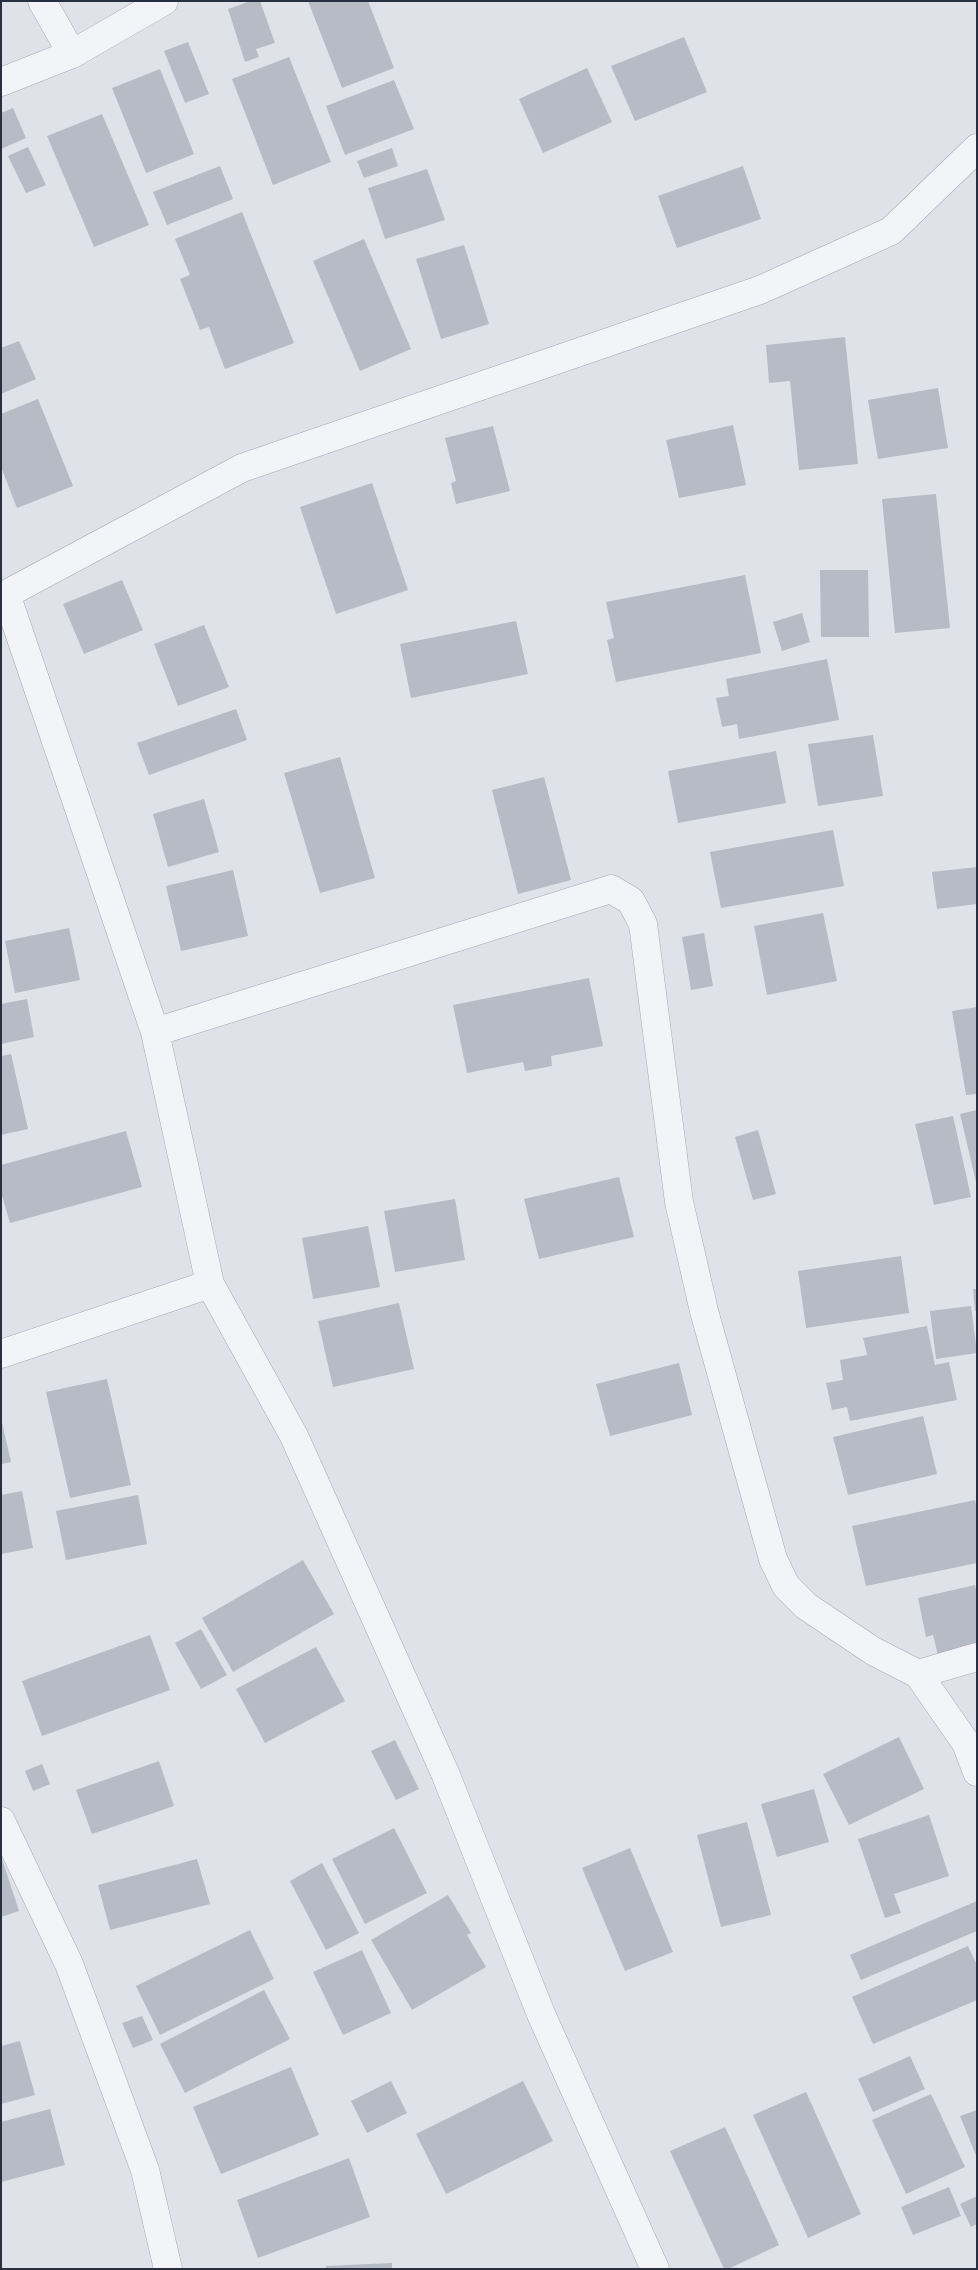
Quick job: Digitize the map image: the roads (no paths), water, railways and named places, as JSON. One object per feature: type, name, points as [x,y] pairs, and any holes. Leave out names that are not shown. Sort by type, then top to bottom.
[{"type":"street","points":[[42,1],[72,54]]},
{"type":"street","points":[[1,82],[72,54],[164,1]]},
{"type":"street","points":[[655,2269],[541,2014],[445,1773],[294,1436],[210,1284],[155,1032],[4,595],[242,468],[760,290],[891,231],[977,148]]},
{"type":"street","points":[[155,1032],[611,889],[631,901],[643,924],[679,1202],[704,1311],[773,1559],[786,1586],[806,1606],[873,1651],[918,1674],[966,1743],[977,1772]]},
{"type":"street","points":[[1,1354],[210,1284]]},
{"type":"street","points":[[918,1674],[977,1657]]},
{"type":"street","points":[[1,1821],[76,1983],[145,2170],[168,2269]]}]
